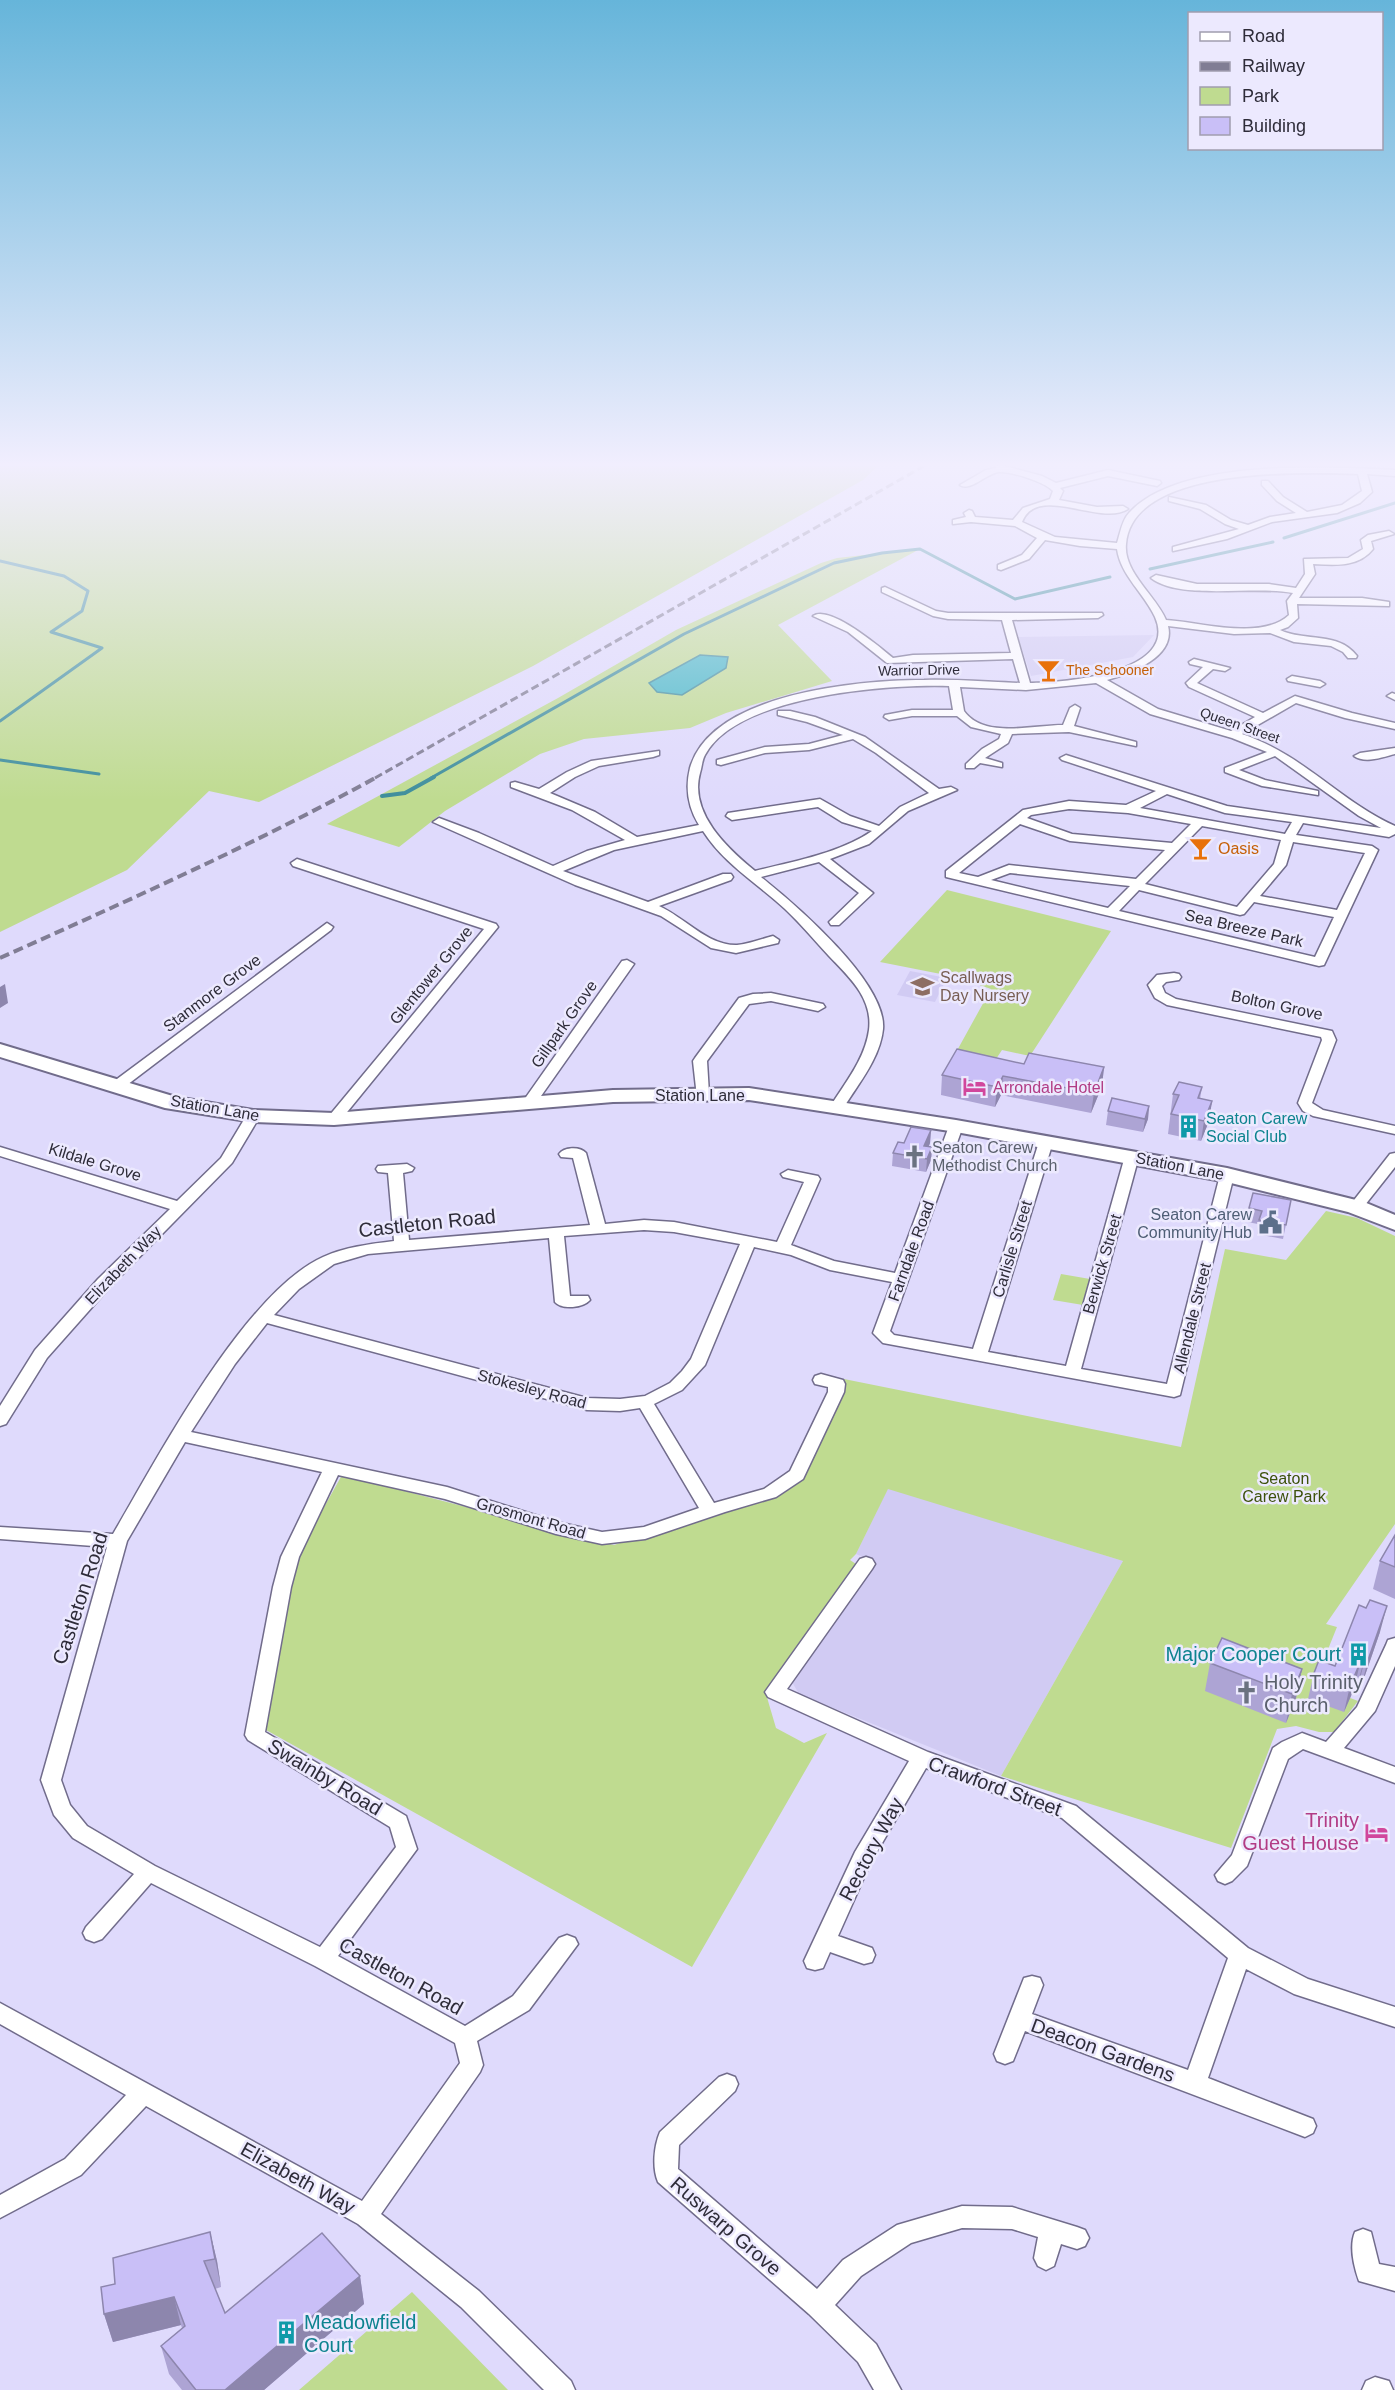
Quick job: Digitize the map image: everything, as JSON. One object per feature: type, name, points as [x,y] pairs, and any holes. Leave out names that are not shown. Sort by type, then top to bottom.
[{"type":"main road","name":"Station Lane","points":[[0,1050],[173,1103],[253,1116],[334,1119],[613,1096],[749,1094],[1132,1156],[1227,1175],[1356,1207],[1395,1223]]},
{"type":"street","points":[[1133,578],[1164,623],[1236,631],[1272,630],[1292,638],[1326,642],[1348,651],[1359,643]]},
{"type":"street","points":[[1156,578],[1169,587],[1273,586],[1298,591]]},
{"type":"street","points":[[1272,630],[1292,620],[1292,601],[1309,578]]},
{"type":"street","points":[[885,590],[906,598],[933,613],[964,617],[1098,615]]},
{"type":"street","points":[[1292,601],[1314,603],[1365,596],[1385,604]]},
{"type":"street","points":[[818,616],[843,622],[895,664],[913,657],[1019,656]]},
{"type":"street","points":[[1006,618],[1019,656],[1026,687]]},
{"type":"street","name":"Warrior Drive","points":[[837,1107],[869,1054],[876,1030],[875,1008],[866,988],[838,957],[802,919],[751,876],[706,827],[694,800],[691,781],[697,759],[708,743],[724,728],[772,706],[829,692],[892,684],[954,683],[1026,687],[1059,686],[1099,680],[1138,666],[1154,655],[1163,643],[1164,623]]},
{"type":"street","points":[[1194,662],[1225,668]]},
{"type":"street","points":[[1211,665],[1191,683],[1193,686],[1262,716]]},
{"type":"street","points":[[1232,735],[1295,699],[1314,683],[1292,679]]},
{"type":"street","name":"Queen Street","points":[[1099,680],[1137,704],[1161,715],[1232,735],[1276,752],[1298,764],[1370,818],[1395,832]]},
{"type":"street","points":[[954,683],[959,713],[966,720],[981,726],[1007,730],[1067,729],[1132,744]]},
{"type":"street","points":[[1295,699],[1349,716],[1395,726]]},
{"type":"street","points":[[1067,729],[1076,708]]},
{"type":"street","points":[[783,713],[798,715],[861,739],[937,793]]},
{"type":"street","points":[[889,717],[959,713]]},
{"type":"street","points":[[998,765],[974,763],[986,751],[1004,741],[1007,730]]},
{"type":"street","points":[[721,762],[737,754],[808,747],[852,736]]},
{"type":"street","points":[[1360,756],[1395,751]]},
{"type":"street","points":[[1276,752],[1224,773],[1262,783],[1295,786],[1314,793]]},
{"type":"street","points":[[541,793],[572,774],[602,761],[645,762],[655,753]]},
{"type":"street","points":[[1066,758],[1225,809],[1395,832]]},
{"type":"street","points":[[515,785],[578,807],[609,823],[633,840]]},
{"type":"street","points":[[751,876],[821,858],[866,841],[904,808],[937,793],[951,790]]},
{"type":"street","name":"Sea Breeze Park","points":[[1128,809],[1167,790]]},
{"type":"street","points":[[732,816],[820,803],[846,819],[881,830]]},
{"type":"street","name":"Sea Breeze Park","points":[[1069,805],[1128,809],[1288,838],[1372,850],[1319,962],[950,874],[1028,812],[1069,805]]},
{"type":"street","points":[[1018,819],[1070,837],[1175,847]]},
{"type":"street","name":"Sea Breeze Park","points":[[978,881],[1009,869],[1138,884],[1239,911],[1280,866],[1288,838],[1300,819]]},
{"type":"street","points":[[439,822],[555,870],[599,891],[649,906],[686,925],[704,940],[716,946],[744,954],[773,940]]},
{"type":"street","points":[[1110,913],[1199,822]]},
{"type":"street","points":[[555,870],[594,852],[633,840],[706,827]]},
{"type":"street","points":[[446,837],[458,829]]},
{"type":"street","points":[[821,858],[867,893],[835,922]]},
{"type":"street","name":"Glentower Grove","points":[[297,863],[492,927],[334,1119]]},
{"type":"street","points":[[649,906],[680,892],[712,890],[727,877]]},
{"type":"street","name":"Sea Breeze Park","points":[[1251,898],[1341,915]]},
{"type":"street","name":"Stanmore Grove","points":[[118,1085],[327,927]]},
{"type":"street","name":"Gillpark Grove","points":[[529,1103],[627,964]]},
{"type":"street","name":"Bolton Grove","points":[[1174,977],[1162,978],[1155,985],[1160,995],[1172,1002],[1327,1034],[1329,1040],[1305,1103],[1308,1108],[1318,1113],[1395,1130]]},
{"type":"street","points":[[702,1094],[700,1061],[744,1001],[753,997],[767,996],[818,1007]]},
{"type":"street","name":"Elizabeth Way","points":[[0,1420],[41,1354],[104,1283],[227,1160],[253,1116]]},
{"type":"street","name":"Farndale Road","points":[[956,1126],[881,1333],[889,1339],[979,1356]]},
{"type":"street","name":"Carlisle Street","points":[[979,1356],[1046,1142]]},
{"type":"street","name":"Kildale Grove","points":[[0,1151],[180,1207]]},
{"type":"street","points":[[566,1154],[579,1153],[598,1228]]},
{"type":"street","name":"Berwick Street","points":[[1072,1372],[1132,1156]]},
{"type":"street","points":[[1356,1207],[1395,1157]]},
{"type":"street","points":[[395,1168],[402,1245]]},
{"type":"street","points":[[782,1248],[813,1179],[788,1174]]},
{"type":"street","name":"Allendale Street","points":[[1072,1372],[1174,1391],[1227,1175]]},
{"type":"street","name":"Castleton Road","points":[[366,2216],[472,2066],[465,2037],[324,1959],[148,1872],[80,1832],[61,1809],[51,1780],[118,1541],[180,1435],[229,1360],[263,1317],[293,1285],[328,1261],[366,1249],[644,1225],[664,1226],[749,1241],[782,1248],[830,1265],[902,1278]]},
{"type":"street","points":[[556,1233],[563,1302],[582,1300]]},
{"type":"street","name":"Stokesley Road","points":[[263,1317],[587,1404],[620,1407],[645,1403],[664,1395],[689,1376],[699,1361],[749,1241]]},
{"type":"street","points":[[979,1356],[1072,1372]]},
{"type":"street","name":"Grosmont Road","points":[[180,1435],[447,1493],[567,1531],[602,1538],[645,1533],[709,1510],[770,1493],[797,1475],[836,1392],[837,1384],[821,1380]]},
{"type":"street","points":[[645,1403],[709,1510]]},
{"type":"street","name":"Swainby Road","points":[[324,1959],[407,1849],[399,1822],[255,1735],[282,1587],[290,1557],[332,1468]]},
{"type":"street","points":[[0,1533],[118,1541]]},
{"type":"street","name":"Crawford Street","points":[[866,1564],[775,1692],[921,1758],[1068,1812],[1240,1955],[1302,1987],[1395,2017]]},
{"type":"street","points":[[1331,1750],[1365,1711],[1395,1645]]},
{"type":"street","points":[[1225,1875],[1240,1860],[1280,1754],[1289,1746],[1302,1741],[1395,1775]]},
{"type":"street","name":"Rectory Way","points":[[815,1961],[862,1857],[921,1758]]},
{"type":"street","points":[[94,1934],[148,1872]]},
{"type":"street","points":[[825,1941],[864,1954]]},
{"type":"street","points":[[465,2037],[521,2003],[567,1944]]},
{"type":"street","name":"Deacon Gardens","points":[[1018,2019],[1195,2083],[1240,1955]]},
{"type":"street","name":"Deacon Gardens","points":[[1005,2054],[1032,1985]]},
{"type":"street","name":"Elizabeth Way","points":[[0,2013],[366,2216],[470,2299],[562,2390]]},
{"type":"street","points":[[1195,2083],[1305,2126]]},
{"type":"street","name":"Ruswarp Grove","points":[[727,2084],[668,2140],[666,2174],[818,2306],[867,2353],[888,2390]]},
{"type":"street","points":[[0,2207],[73,2167],[143,2093]]},
{"type":"street","points":[[818,2306],[852,2268],[905,2233],[962,2217],[1012,2218],[1077,2238]]},
{"type":"street","points":[[1046,2258],[1052,2230]]},
{"type":"street","points":[[1363,2240],[1368,2273],[1395,2279]]},
{"type":"street","points":[[1375,2390],[1380,2390]]},
{"type":"shaded area","points":[[1154,635],[1133,657],[1031,676],[1018,637]]},
{"type":"shaded area","points":[[700,655],[728,657],[726,668],[682,695],[657,692],[649,683]]},
{"type":"shaded area","name":"Scallwags Day Nursery","points":[[910,971],[947,978],[935,1002],[897,995]]},
{"type":"shaded area","points":[[888,1488],[1123,1561],[1001,1776],[799,1694],[792,1682],[875,1562],[856,1554]]},
{"type":"green space","points":[[0,578],[690,578],[533,666],[259,802],[209,791],[127,870],[0,932]]},
{"type":"green space","points":[[790,578],[867,578],[778,625],[832,681],[726,713],[690,728],[584,739],[540,754],[445,811],[399,847],[327,824],[558,698],[676,630]]},
{"type":"green space","points":[[947,890],[1111,931],[1030,1056],[1002,1050],[992,1065],[954,1056],[991,989],[956,977],[880,962]]},
{"type":"green space","name":"Seaton Carew Park","points":[[1326,1211],[1357,1218],[1395,1236],[1395,1524],[1326,1624],[1337,1627],[1314,1684],[1358,1701],[1334,1732],[1319,1732],[1296,1726],[1277,1729],[1231,1848],[1001,1776],[1123,1561],[888,1489],[856,1554],[850,1560],[856,1564],[766,1694],[776,1728],[804,1743],[827,1733],[692,1967],[266,1730],[295,1559],[342,1475],[614,1545],[716,1511],[802,1469],[844,1379],[1181,1447],[1225,1249],[1286,1260]]},
{"type":"green space","points":[[1061,1274],[1090,1279],[1083,1305],[1053,1300]]},
{"type":"green space","points":[[412,2292],[508,2390],[299,2390]]},
{"type":"building","points":[[957,1049],[1024,1064],[1029,1053],[1104,1067],[1094,1093],[1003,1076],[997,1087],[942,1075]]},
{"type":"building","points":[[1179,1082],[1202,1087],[1198,1098],[1212,1101],[1204,1121],[1171,1114],[1179,1095],[1173,1094]]},
{"type":"building","points":[[1112,1098],[1149,1106],[1145,1119],[1108,1111]]},
{"type":"building","points":[[911,1127],[931,1130],[924,1146],[932,1147],[927,1159],[893,1153],[898,1142],[904,1143]]},
{"type":"building","points":[[1253,1193],[1291,1200],[1286,1225],[1259,1220],[1262,1211],[1249,1208]]},
{"type":"building","points":[[1395,1535],[1395,1567],[1380,1561]]},
{"type":"building","points":[[1370,1600],[1387,1606],[1368,1660],[1365,1659],[1363,1664],[1360,1663],[1350,1686],[1314,1673],[1319,1660],[1335,1666],[1359,1605],[1366,1608]]},
{"type":"building","points":[[1222,1638],[1302,1669],[1292,1694],[1210,1663]]},
{"type":"building","points":[[210,2232],[215,2259],[204,2261],[225,2313],[322,2233],[360,2276],[225,2390],[196,2390],[161,2346],[185,2326],[174,2297],[104,2314],[101,2287],[115,2284],[113,2258]]},
{"type":"waterway","points":[[0,721],[102,648],[51,632],[82,611],[88,591],[66,578]]},
{"type":"waterway","points":[[431,778],[684,634],[803,578]]},
{"type":"waterway","points":[[974,578],[1015,599],[1108,578]]},
{"type":"waterway","points":[[0,760],[99,774]]},
{"type":"waterway","points":[[382,796],[405,793],[434,777]]},
{"type":"railway","points":[[375,778],[728,578]]},
{"type":"railway","points":[[0,958],[238,849],[377,777]]},
{"type":"place","name":"The Schooner","points":[[1048,670]]},
{"type":"place","name":"Oasis","points":[[1200,848]]},
{"type":"place","name":"Scallwags Day Nursery","points":[[922,986]]},
{"type":"place","name":"Arrondale Hotel","points":[[975,1087]]},
{"type":"place","name":"Seaton Carew Social Club","points":[[1188,1127]]},
{"type":"place","name":"Seaton Carew Methodist Church","points":[[914,1156]]},
{"type":"place","name":"Seaton Carew Community Hub","points":[[1270,1223]]},
{"type":"place","name":"Major Cooper Court","points":[[1359,1654]]},
{"type":"place","name":"Holy Trinity Church","points":[[1246,1693]]},
{"type":"place","name":"Trinity Guest House","points":[[1377,1832]]},
{"type":"place","name":"Meadowfield Court","points":[[286,2333]]}]
